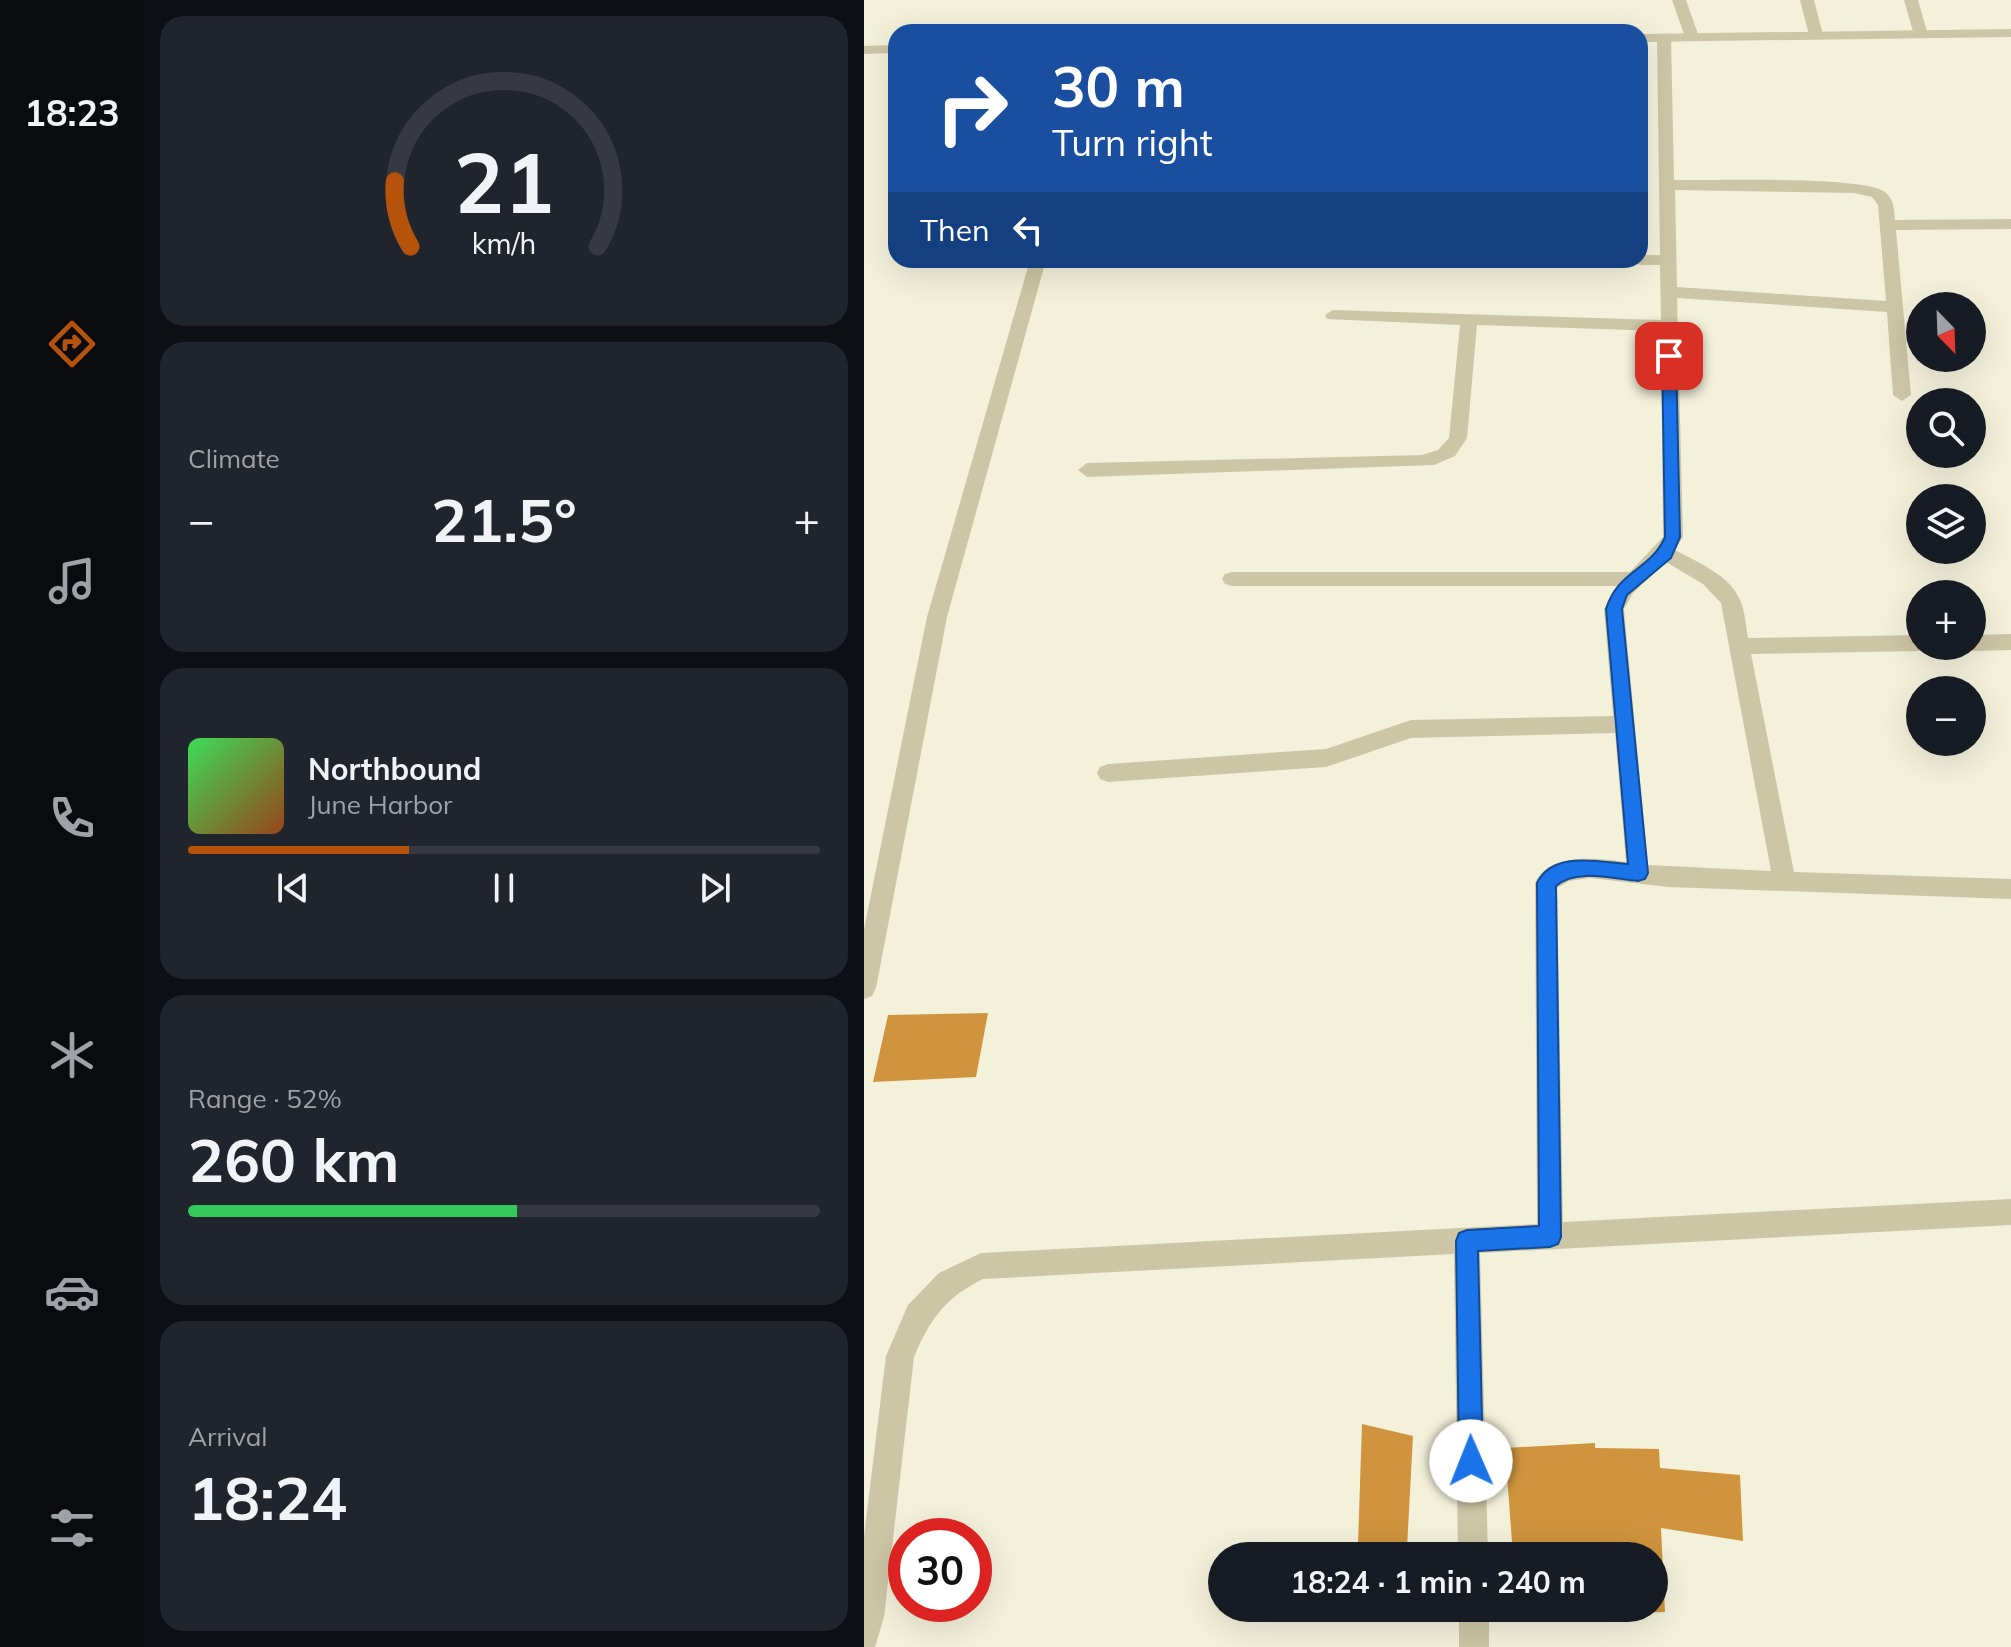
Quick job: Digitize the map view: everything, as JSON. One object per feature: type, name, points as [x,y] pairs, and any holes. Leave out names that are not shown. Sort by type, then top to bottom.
[{"type":"street","points":[[1679,0],[1692,37]]},
{"type":"street","points":[[1807,0],[1816,35]]},
{"type":"street","points":[[1911,0],[1921,35]]},
{"type":"street","points":[[1648,38],[2011,33]]},
{"type":"street","points":[[1638,873],[1614,609],[1619,592],[1631,579],[1666,554],[1673,537],[1664,38]]},
{"type":"street","points":[[864,50],[888,49]]},
{"type":"street","points":[[1667,185],[1868,190],[1878,194],[1886,204],[1902,395]]},
{"type":"street","points":[[1886,225],[2011,224]]},
{"type":"street","points":[[1648,260],[1667,260]]},
{"type":"street","points":[[864,988],[937,617],[1036,268]]},
{"type":"street","points":[[1667,292],[1895,307]]},
{"type":"street","points":[[1333,315],[1668,326]]},
{"type":"street","points":[[1087,470],[1422,461],[1438,458],[1453,450],[1458,438],[1469,319]]},
{"type":"street","points":[[1666,554],[1721,586],[1731,601],[1784,880]]},
{"type":"street","points":[[1232,579],[1631,579]]},
{"type":"street","points":[[1986,643],[2011,642]]},
{"type":"street","points":[[1740,646],[1906,643]]},
{"type":"street","points":[[1108,773],[1326,758],[1411,729],[1624,724]]},
{"type":"street","points":[[1550,1237],[1546,883],[1558,872],[1578,868],[2011,889]]},
{"type":"street","points":[[864,1637],[869,1617],[900,1356],[918,1315],[948,1282],[981,1266],[2011,1212]]},
{"type":"street","points":[[1467,1241],[1473,1542]]},
{"type":"street","points":[[1474,1622],[1474,1647]]},
{"type":"building","points":[[988,1013],[976,1077],[873,1082],[888,1015]]},
{"type":"building","points":[[1362,1424],[1413,1436],[1407,1542],[1358,1542]]},
{"type":"building","points":[[1595,1443],[1595,1448],[1659,1449],[1660,1468],[1740,1475],[1743,1541],[1661,1528],[1662,1542],[1512,1542],[1505,1448]]},
{"type":"route","points":[[1471,1461],[1467,1241],[1550,1237],[1546,883],[1558,872],[1578,868],[1638,873],[1614,609],[1619,592],[1631,579],[1666,554],[1673,537],[1669,356]]}]
